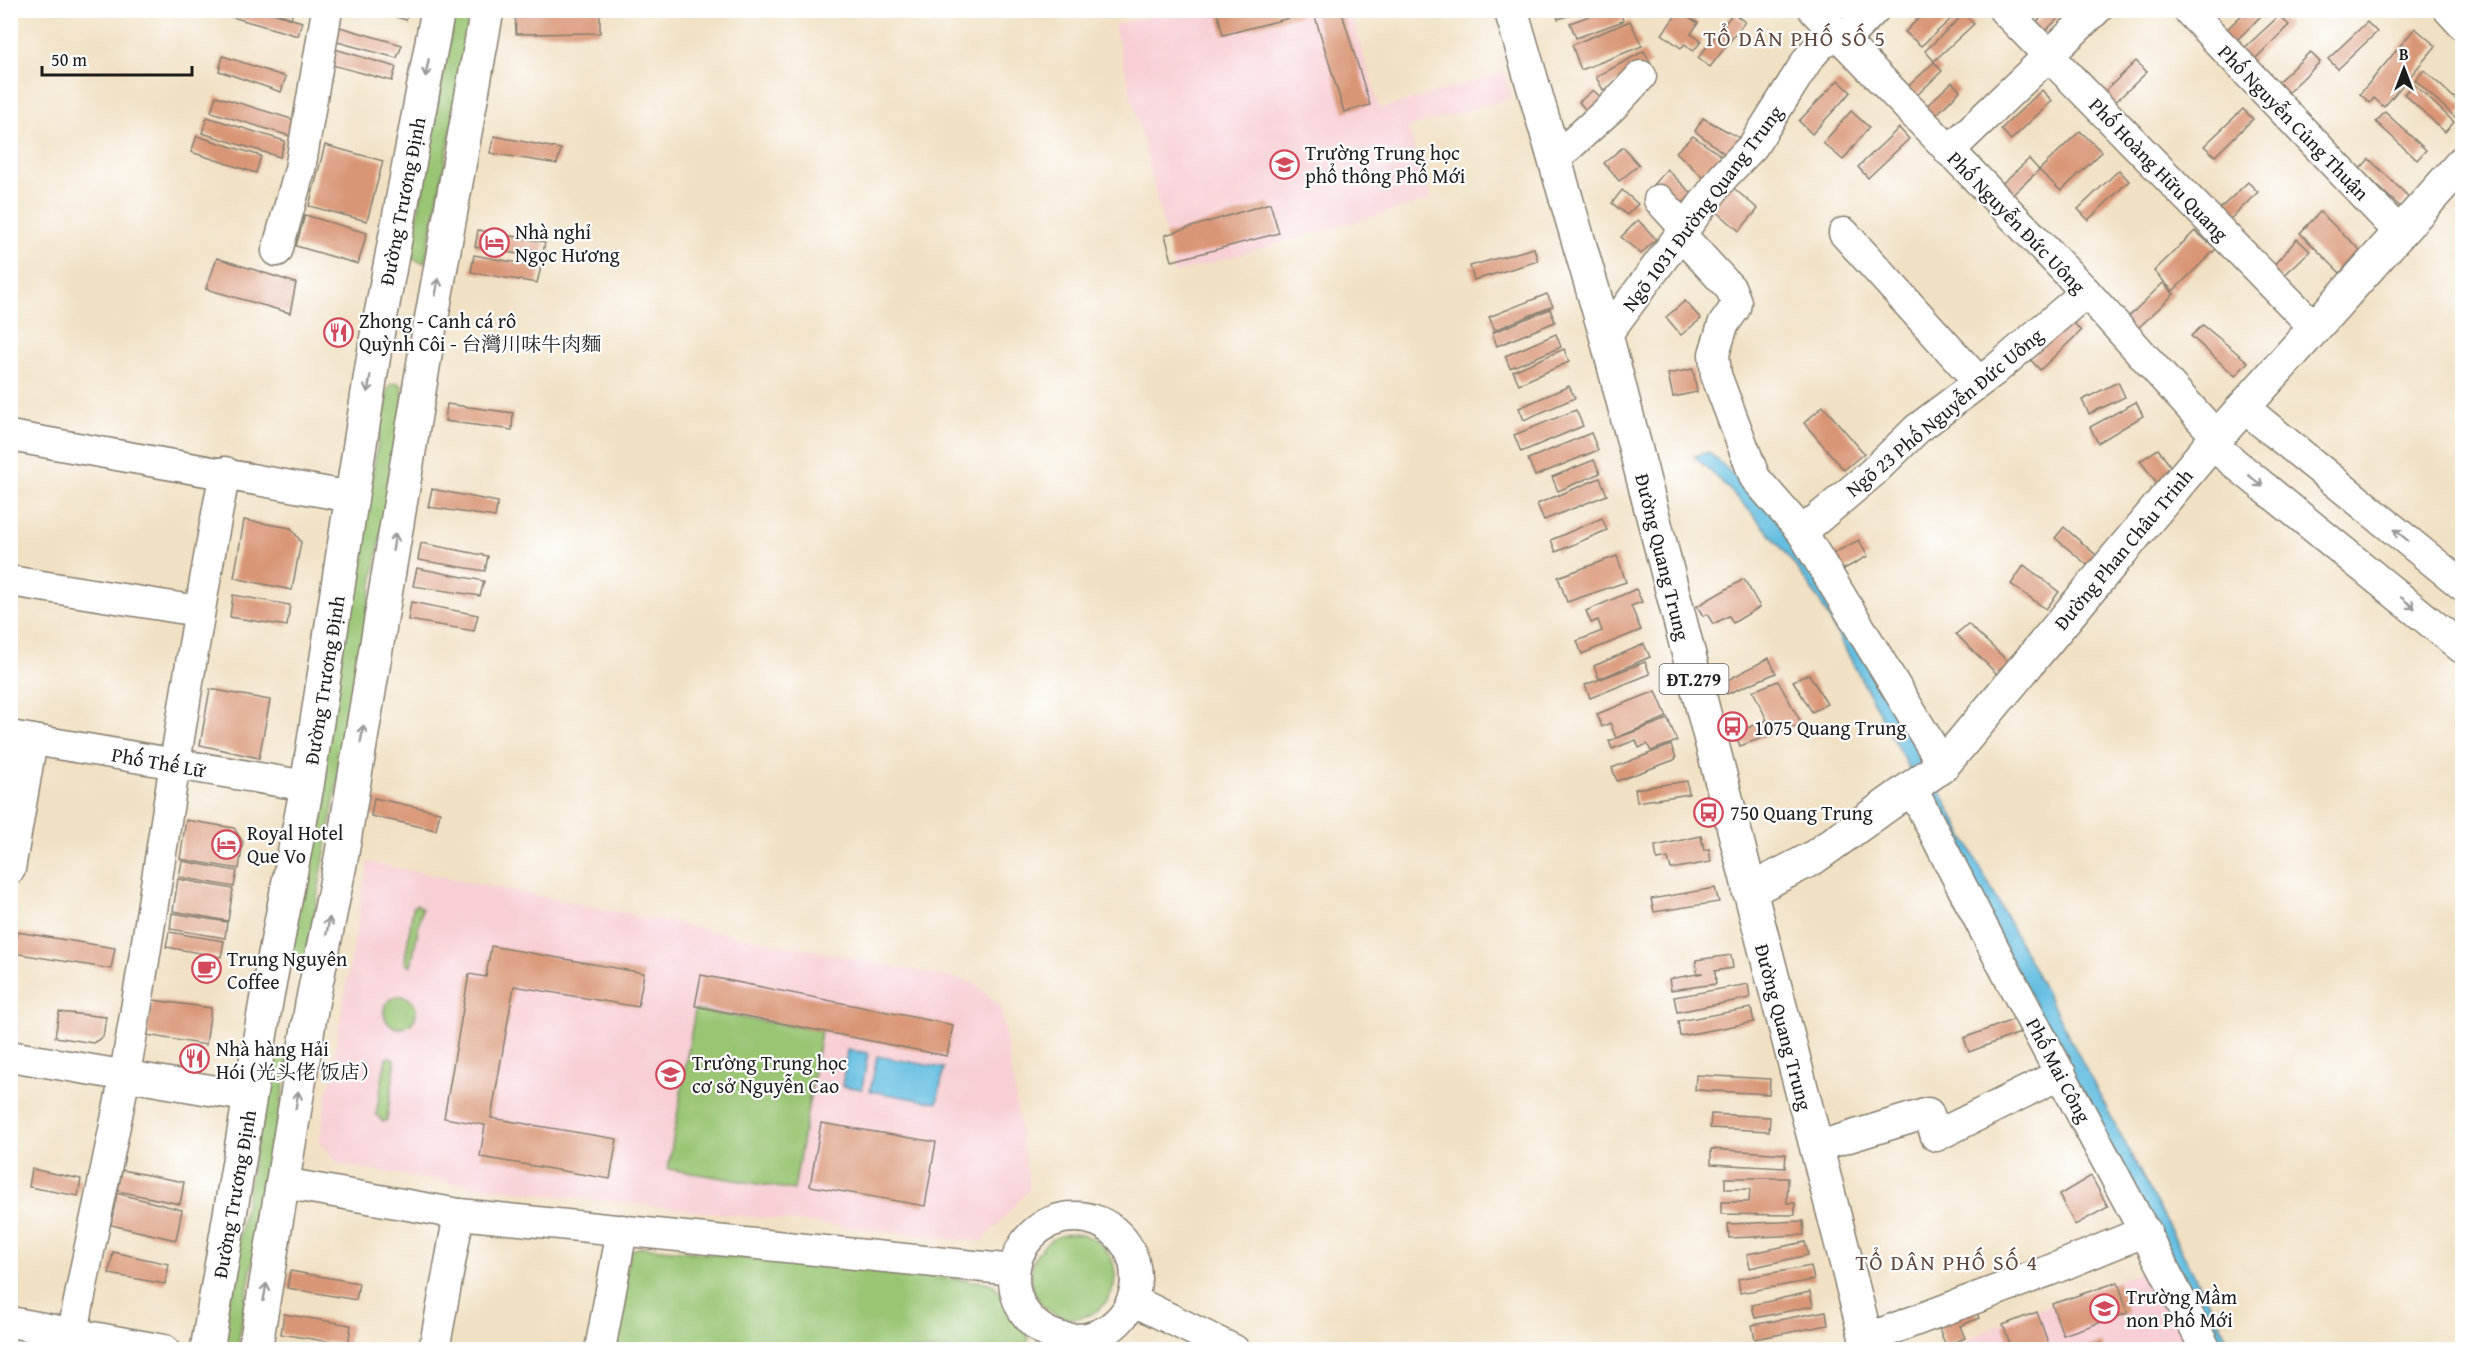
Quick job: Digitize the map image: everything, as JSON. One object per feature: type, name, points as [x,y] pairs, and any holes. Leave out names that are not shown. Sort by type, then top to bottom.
[{"type":"main road","name":"Đường Trương Định","points":[[207,1350],[267,996],[307,786],[376,340],[438,10]]},
{"type":"main road","points":[[255,1350],[312,1004],[341,859],[426,349],[487,10]]},
{"type":"main road","name":"Đường Quang Trung","points":[[1511,10],[1606,335],[1868,1344]]},
{"type":"main road","name":"Đường Phan Châu Trinh","points":[[1749,891],[1813,858],[1913,790],[1943,765],[2214,440],[2463,163]]},
{"type":"main road","points":[[376,340],[426,349]]},
{"type":"main road","points":[[267,996],[312,1004]]},
{"type":"street","points":[[277,251],[300,169],[327,10]]},
{"type":"street","name":"Phố Nguyễn Đức Uông","points":[[1814,10],[2086,292],[2214,440],[2463,648]]},
{"type":"street","name":"Ngõ 1031 Đường Quang Trung","points":[[1606,335],[1723,177],[1753,146],[1808,59],[1821,44],[1855,29],[1874,10]]},
{"type":"street","name":"Phố Hoàng Hữu Quang","points":[[2004,10],[2315,328]]},
{"type":"street","points":[[1949,151],[2096,10]]},
{"type":"street","name":"Phố Nguyễn Củng Thuận","points":[[2188,10],[2400,233]]},
{"type":"street","points":[[2450,10],[2463,24]]},
{"type":"street","points":[[1555,159],[1613,106],[1641,76]]},
{"type":"street","points":[[1659,200],[1731,289],[1735,308],[1723,325],[1714,354],[1716,375],[1755,478],[1802,532],[1943,765]]},
{"type":"street","points":[[1844,233],[1979,382]]},
{"type":"street","name":"Ngõ 23 Phố Nguyễn Đức Uông","points":[[1802,532],[1872,473],[1917,429],[1979,382],[2086,292]]},
{"type":"street","points":[[2243,407],[2463,585]]},
{"type":"street","points":[[10,436],[225,472],[352,497]]},
{"type":"street","points":[[72,1342],[124,1076],[177,765],[198,611],[225,472]]},
{"type":"street","points":[[10,581],[198,611]]},
{"type":"street","points":[[10,868],[21,738]]},
{"type":"street","name":"Phố Thế Lữ","points":[[21,738],[307,786]]},
{"type":"street","name":"Phố Mai Công","points":[[1913,790],[2061,1074],[2146,1231],[2206,1350]]},
{"type":"street","points":[[10,1056],[251,1097]]},
{"type":"street","points":[[1816,1148],[1928,1113],[1936,1136],[2061,1074]]},
{"type":"street","points":[[283,1183],[459,1214],[1014,1270]]},
{"type":"street","points":[[434,1350],[459,1214]]},
{"type":"street","points":[[1067,1218],[1090,1219],[1112,1230],[1128,1247],[1135,1269],[1132,1300],[1116,1323],[1092,1336],[1043,1341],[1021,1306],[1015,1288],[1014,1270],[1018,1255],[1026,1241],[1044,1226],[1067,1218]]},
{"type":"street","points":[[600,1350],[622,1230]]},
{"type":"street","points":[[1868,1344],[2146,1231]]},
{"type":"street","points":[[1132,1300],[1234,1350]]},
{"type":"street","points":[[10,1323],[72,1342],[164,1350]]},
{"type":"shaded area","name":"Trường Trung học phổ thông Phố Mới","points":[[1169,11],[1350,11],[1380,109],[1505,72],[1512,98],[1408,128],[1431,200],[1175,273],[1114,25]]},
{"type":"shaded area","name":"Trường Trung học cơ sở Nguyễn Cao","points":[[368,862],[973,982],[1001,1007],[1030,1189],[982,1242],[476,1187],[340,1165],[319,1142]]},
{"type":"shaded area","name":"Trường Mầm non Phố Mới","points":[[2151,1268],[2194,1350],[1945,1350],[2018,1316]]},
{"type":"green space","points":[[455,11],[475,11],[425,263],[412,259],[412,246]]},
{"type":"green space","points":[[398,383],[402,386],[404,401],[307,956],[302,963],[295,963],[290,957],[292,935],[387,391],[391,384]]},
{"type":"green space","points":[[417,904],[422,909],[411,966],[407,965],[405,960],[413,907]]},
{"type":"green space","points":[[400,996],[411,1001],[416,1012],[411,1023],[400,1028],[389,1023],[384,1012],[389,1001]]},
{"type":"green space","points":[[695,1010],[821,1031],[794,1190],[668,1169]]},
{"type":"green space","points":[[277,1053],[287,1058],[288,1064],[237,1349],[218,1350],[273,1056]]},
{"type":"green space","points":[[386,1058],[394,1059],[395,1065],[387,1120],[383,1122],[376,1114]]},
{"type":"green space","points":[[1065,1234],[1081,1234],[1097,1241],[1108,1252],[1115,1268],[1112,1292],[1103,1306],[1081,1318],[1065,1318],[1049,1311],[1038,1300],[1031,1284],[1031,1268],[1038,1252],[1049,1241]]},
{"type":"green space","points":[[642,1247],[985,1282],[994,1285],[1029,1338],[1025,1350],[609,1350],[631,1250]]},
{"type":"water","points":[[1709,452],[1785,524],[1927,766],[2233,1349],[2219,1349],[1820,602],[1762,524],[1694,456]]},
{"type":"water","points":[[847,1050],[868,1053],[862,1089],[842,1086]]},
{"type":"water","points":[[877,1056],[944,1068],[937,1103],[870,1091]]},
{"type":"building","points":[[227,10],[263,10],[302,22],[298,36],[225,15]]},
{"type":"building","points":[[269,10],[294,10],[291,18]]},
{"type":"building","points":[[373,10],[409,10],[406,20]]},
{"type":"building","points":[[515,10],[600,10],[600,33],[516,34]]},
{"type":"building","points":[[1217,10],[1300,10],[1301,15],[1223,35]]},
{"type":"building","points":[[1313,10],[1341,10],[1370,105],[1344,112]]},
{"type":"building","points":[[1555,10],[1583,10],[1583,11],[1558,19]]},
{"type":"building","points":[[1605,10],[1620,10],[1623,21],[1576,38],[1570,23]]},
{"type":"building","points":[[1927,10],[1961,10],[1921,46],[1905,32]]},
{"type":"building","points":[[2049,10],[2067,10],[2035,41],[2026,32]]},
{"type":"building","points":[[2247,10],[2267,10],[2232,45],[2221,35]]},
{"type":"building","points":[[1679,11],[1698,23],[1691,34],[1702,41],[1693,51],[1685,44],[1681,48],[1662,34]]},
{"type":"building","points":[[1733,13],[1745,22],[1710,67],[1698,58]]},
{"type":"building","points":[[1964,14],[1974,24],[1934,61],[1925,51]]},
{"type":"building","points":[[2279,16],[2289,25],[2251,63],[2240,52]]},
{"type":"building","points":[[1630,21],[1642,46],[1581,70],[1572,45]]},
{"type":"building","points":[[2367,22],[2377,32],[2338,69],[2328,59]]},
{"type":"building","points":[[340,27],[402,45],[397,58],[337,42]]},
{"type":"building","points":[[2415,28],[2436,46],[2384,107],[2374,98],[2370,103],[2360,94]]},
{"type":"building","points":[[335,49],[396,67],[392,81],[332,65]]},
{"type":"building","points":[[1644,51],[1651,64],[1603,90],[1596,77]]},
{"type":"building","points":[[2310,52],[2320,62],[2281,99],[2270,89]]},
{"type":"building","points":[[223,56],[286,77],[281,92],[219,71]]},
{"type":"building","points":[[2136,61],[2147,72],[2106,111],[2096,100]]},
{"type":"building","points":[[1934,62],[1942,71],[1908,104],[1899,95]]},
{"type":"building","points":[[2424,70],[2462,105],[2462,110],[2456,118],[2415,80]]},
{"type":"building","points":[[1838,80],[1851,92],[1812,134],[1799,121]]},
{"type":"building","points":[[1952,82],[1960,91],[1926,125],[1917,115]]},
{"type":"building","points":[[2414,84],[2454,122],[2445,132],[2404,94]]},
{"type":"building","points":[[1593,90],[1608,104],[1593,119],[1579,102]]},
{"type":"building","points":[[2042,90],[2052,101],[2011,140],[2001,129]]},
{"type":"building","points":[[216,96],[295,120],[290,136],[211,112]]},
{"type":"building","points":[[2243,109],[2253,119],[2215,156],[2204,146]]},
{"type":"building","points":[[1851,111],[1869,127],[1843,160],[1823,143]]},
{"type":"building","points":[[2385,112],[2426,150],[2417,160],[2376,122]]},
{"type":"building","points":[[207,117],[285,141],[280,157],[202,133]]},
{"type":"building","points":[[1703,118],[1747,142],[1734,161],[1695,131]]},
{"type":"building","points":[[1899,128],[1909,139],[1868,178],[1858,167]]},
{"type":"building","points":[[2080,131],[2102,152],[2061,191],[2039,170]]},
{"type":"building","points":[[197,136],[261,156],[256,173],[191,152]]},
{"type":"building","points":[[494,136],[561,149],[557,164],[490,153]]},
{"type":"building","points":[[1693,136],[1732,163],[1711,185],[1676,152]]},
{"type":"building","points":[[325,145],[383,161],[367,221],[309,206]]},
{"type":"building","points":[[1623,147],[1639,165],[1619,181],[1604,163]]},
{"type":"building","points":[[2029,159],[2039,170],[2005,202],[1994,191]]},
{"type":"building","points":[[2369,159],[2409,197],[2400,207],[2360,169]]},
{"type":"building","points":[[1667,169],[1692,194],[1675,211],[1652,186]]},
{"type":"building","points":[[2119,170],[2129,181],[2088,220],[2078,209]]},
{"type":"building","points":[[1723,179],[1758,209],[1739,231],[1706,202]]},
{"type":"building","points":[[2248,182],[2258,192],[2220,229],[2209,219]]},
{"type":"building","points":[[1622,190],[1638,204],[1627,215],[1612,203]]},
{"type":"building","points":[[1270,203],[1279,233],[1172,261],[1165,235]]},
{"type":"building","points":[[2320,212],[2360,250],[2340,273],[2300,233]]},
{"type":"building","points":[[305,215],[367,233],[358,264],[296,246]]},
{"type":"building","points":[[1638,220],[1656,239],[1641,254],[1621,237]]},
{"type":"building","points":[[478,230],[545,242],[542,258],[475,247]]},
{"type":"building","points":[[2195,231],[2216,249],[2173,291],[2154,271]]},
{"type":"building","points":[[2297,239],[2310,251],[2276,283],[2266,274]]},
{"type":"building","points":[[1534,248],[1538,261],[1474,280],[1470,266]]},
{"type":"building","points":[[474,255],[541,267],[537,283],[471,272]]},
{"type":"building","points":[[217,258],[296,283],[290,313],[206,289]]},
{"type":"building","points":[[2163,283],[2174,294],[2133,333],[2123,322]]},
{"type":"building","points":[[1547,294],[1553,306],[1495,330],[1489,317]]},
{"type":"building","points":[[1685,301],[1701,319],[1681,335],[1666,317]]},
{"type":"building","points":[[1550,309],[1555,322],[1497,346],[1492,333]]},
{"type":"building","points":[[2071,320],[2081,331],[2040,370],[2030,359]]},
{"type":"building","points":[[2203,325],[2248,362],[2235,376],[2191,336]]},
{"type":"building","points":[[1556,334],[1561,347],[1510,368],[1505,356]]},
{"type":"building","points":[[1564,349],[1569,362],[1519,384],[1513,371]]},
{"type":"building","points":[[1693,369],[1697,392],[1673,397],[1668,374]]},
{"type":"building","points":[[2118,382],[2125,397],[2089,414],[2082,400]]},
{"type":"building","points":[[1569,386],[1575,398],[1524,420],[1519,408]]},
{"type":"building","points":[[2136,402],[2143,416],[2098,443],[2090,427]]},
{"type":"building","points":[[447,404],[513,413],[512,430],[445,421]]},
{"type":"building","points":[[1823,406],[1864,453],[1844,470],[1804,423]]},
{"type":"building","points":[[1576,410],[1583,426],[1521,452],[1514,435]]},
{"type":"building","points":[[1591,433],[1598,450],[1535,476],[1528,459]]},
{"type":"building","points":[[2158,449],[2185,486],[2171,501],[2140,461]]},
{"type":"building","points":[[1594,460],[1600,473],[1558,491],[1552,477]]},
{"type":"building","points":[[1600,478],[1607,495],[1544,520],[1537,504]]},
{"type":"building","points":[[432,489],[498,502],[495,517],[428,507]]},
{"type":"building","points":[[1602,518],[1607,530],[1556,552],[1551,540]]},
{"type":"building","points":[[244,520],[291,528],[301,542],[292,590],[234,578]]},
{"type":"building","points":[[2064,527],[2105,563],[2098,574],[2055,538]]},
{"type":"building","points":[[1859,540],[1868,556],[1833,575],[1824,558]]},
{"type":"building","points":[[421,543],[488,556],[485,571],[418,560]]},
{"type":"building","points":[[1617,556],[1626,582],[1567,602],[1558,577]]},
{"type":"building","points":[[2024,565],[2059,592],[2046,609],[2011,584]]},
{"type":"building","points":[[417,568],[484,581],[480,596],[413,586]]},
{"type":"building","points":[[1744,579],[1760,607],[1733,623],[1729,616],[1713,624],[1707,614],[1703,616],[1697,606]]},
{"type":"building","points":[[1636,589],[1642,602],[1631,606],[1641,630],[1582,654],[1577,641],[1602,631],[1598,620],[1591,623],[1586,611]]},
{"type":"building","points":[[233,595],[290,605],[287,626],[230,617]]},
{"type":"building","points":[[411,602],[478,615],[474,631],[408,620]]},
{"type":"building","points":[[1968,624],[2011,664],[2000,677],[1956,634]]},
{"type":"building","points":[[1644,644],[1650,657],[1599,679],[1594,666]]},
{"type":"building","points":[[1769,658],[1776,673],[1727,694],[1722,683]]},
{"type":"building","points":[[1645,662],[1650,674],[1590,698],[1585,685]]},
{"type":"building","points":[[1809,674],[1827,704],[1812,712],[1793,681]]},
{"type":"building","points":[[1778,681],[1802,724],[1740,746],[1735,733],[1767,720],[1753,691]]},
{"type":"building","points":[[210,689],[270,700],[259,758],[200,745]]},
{"type":"building","points":[[1656,691],[1667,717],[1616,738],[1610,723],[1602,727],[1597,714]]},
{"type":"building","points":[[1668,719],[1677,741],[1651,751],[1647,744],[1639,748],[1636,740],[1612,749],[1609,741]]},
{"type":"building","points":[[1671,745],[1676,758],[1674,760],[1617,781],[1612,768]]},
{"type":"building","points":[[1687,781],[1689,794],[1637,802],[1635,789]]},
{"type":"building","points":[[374,798],[440,812],[436,830],[371,816]]},
{"type":"building","points":[[186,820],[234,828],[243,842],[239,869],[180,859]]},
{"type":"building","points":[[1701,836],[1704,850],[1709,849],[1711,862],[1671,869],[1668,858],[1657,860],[1655,846]]},
{"type":"building","points":[[182,861],[237,871],[234,887],[179,877]]},
{"type":"building","points":[[178,879],[233,889],[228,921],[173,911]]},
{"type":"building","points":[[1715,888],[1719,902],[1654,912],[1651,899]]},
{"type":"building","points":[[172,913],[227,922],[225,938],[170,929]]},
{"type":"building","points":[[17,932],[115,948],[111,969],[13,953]]},
{"type":"building","points":[[169,932],[224,941],[221,957],[166,947]]},
{"type":"building","points":[[491,946],[644,973],[638,1007],[514,986],[491,1118],[617,1139],[610,1179],[480,1157],[485,1125],[444,1118],[469,974],[486,977]]},
{"type":"building","points":[[1731,955],[1733,968],[1715,971],[1716,984],[1671,990],[1669,979],[1703,973],[1697,973],[1696,960]]},
{"type":"building","points":[[701,975],[953,1025],[947,1056],[695,1006]]},
{"type":"building","points":[[1748,984],[1750,998],[1677,1012],[1674,997]]},
{"type":"building","points":[[153,1000],[211,1008],[206,1045],[146,1035]]},
{"type":"building","points":[[1751,1008],[1754,1022],[1680,1036],[1678,1021]]},
{"type":"building","points":[[59,1012],[106,1017],[103,1037],[93,1043],[55,1037]]},
{"type":"building","points":[[2015,1019],[2020,1033],[1969,1052],[1964,1038]]},
{"type":"building","points":[[1696,1075],[1770,1079],[1769,1094],[1695,1090]]},
{"type":"building","points":[[1711,1114],[1770,1117],[1769,1131],[1710,1128]]},
{"type":"building","points":[[821,1123],[936,1142],[925,1206],[810,1186]]},
{"type":"building","points":[[1711,1149],[1786,1154],[1785,1168],[1711,1164]]},
{"type":"building","points":[[32,1169],[81,1179],[78,1196],[29,1187]]},
{"type":"building","points":[[122,1170],[184,1182],[180,1204],[118,1191]]},
{"type":"building","points":[[2091,1176],[2108,1207],[2075,1225],[2059,1195]]},
{"type":"building","points":[[1725,1178],[1788,1178],[1787,1203],[1795,1203],[1795,1215],[1721,1214],[1721,1202],[1749,1202],[1750,1189],[1725,1189]]},
{"type":"building","points":[[116,1193],[182,1210],[176,1240],[111,1225]]},
{"type":"building","points":[[1803,1221],[1804,1235],[1729,1238],[1728,1224]]},
{"type":"building","points":[[1805,1242],[1808,1255],[1750,1268],[1747,1254]]},
{"type":"building","points":[[113,1252],[169,1264],[165,1284],[109,1274]]},
{"type":"building","points":[[1811,1266],[1814,1280],[1740,1293],[1738,1279]]},
{"type":"building","points":[[290,1271],[359,1283],[356,1300],[287,1288]]},
{"type":"building","points":[[2118,1282],[2128,1313],[2063,1335],[2052,1304]]},
{"type":"building","points":[[1810,1292],[1813,1306],[1755,1318],[1752,1305]]},
{"type":"building","points":[[1972,1302],[1979,1318],[1960,1326],[1965,1338],[1946,1346],[1934,1316]]},
{"type":"building","points":[[1826,1311],[1828,1325],[1755,1339],[1752,1325]]},
{"type":"building","points":[[2037,1312],[2049,1345],[2038,1350],[2012,1350],[2003,1325]]},
{"type":"building","points":[[284,1314],[351,1325],[348,1345],[281,1334]]},
{"type":"building","points":[[2101,1342],[2104,1350],[2080,1350],[2080,1349]]},
{"type":"place","name":"Trường Trung học phổ thông Phố Mới","points":[[1284,164]]},
{"type":"place","name":"Nhà nghỉ Ngọc Hương","points":[[494,242]]},
{"type":"place","name":"Zhong - Canh cá rô Quỳnh Côi - 台灣川味牛肉麵","points":[[338,332]]},
{"type":"place","name":"1075 Quang Trung","points":[[1733,727]]},
{"type":"place","name":"750 Quang Trung","points":[[1709,812]]},
{"type":"place","name":"Royal Hotel Que Vo","points":[[226,844]]},
{"type":"place","name":"Trung Nguyên Coffee","points":[[206,969]]},
{"type":"place","name":"Nhà hàng Hải Hói (光头佬 饭店）","points":[[195,1059]]},
{"type":"place","name":"Trường Trung học cơ sở Nguyễn Cao","points":[[671,1074]]},
{"type":"place","name":"Trường Mầm non Phố Mới","points":[[2105,1308]]},
{"type":"district","name":"TỔ DÂN PHỐ SỐ 5","points":[[1795,38]]},
{"type":"district","name":"TỔ DÂN PHỐ SỐ 4","points":[[1947,1262]]}]
